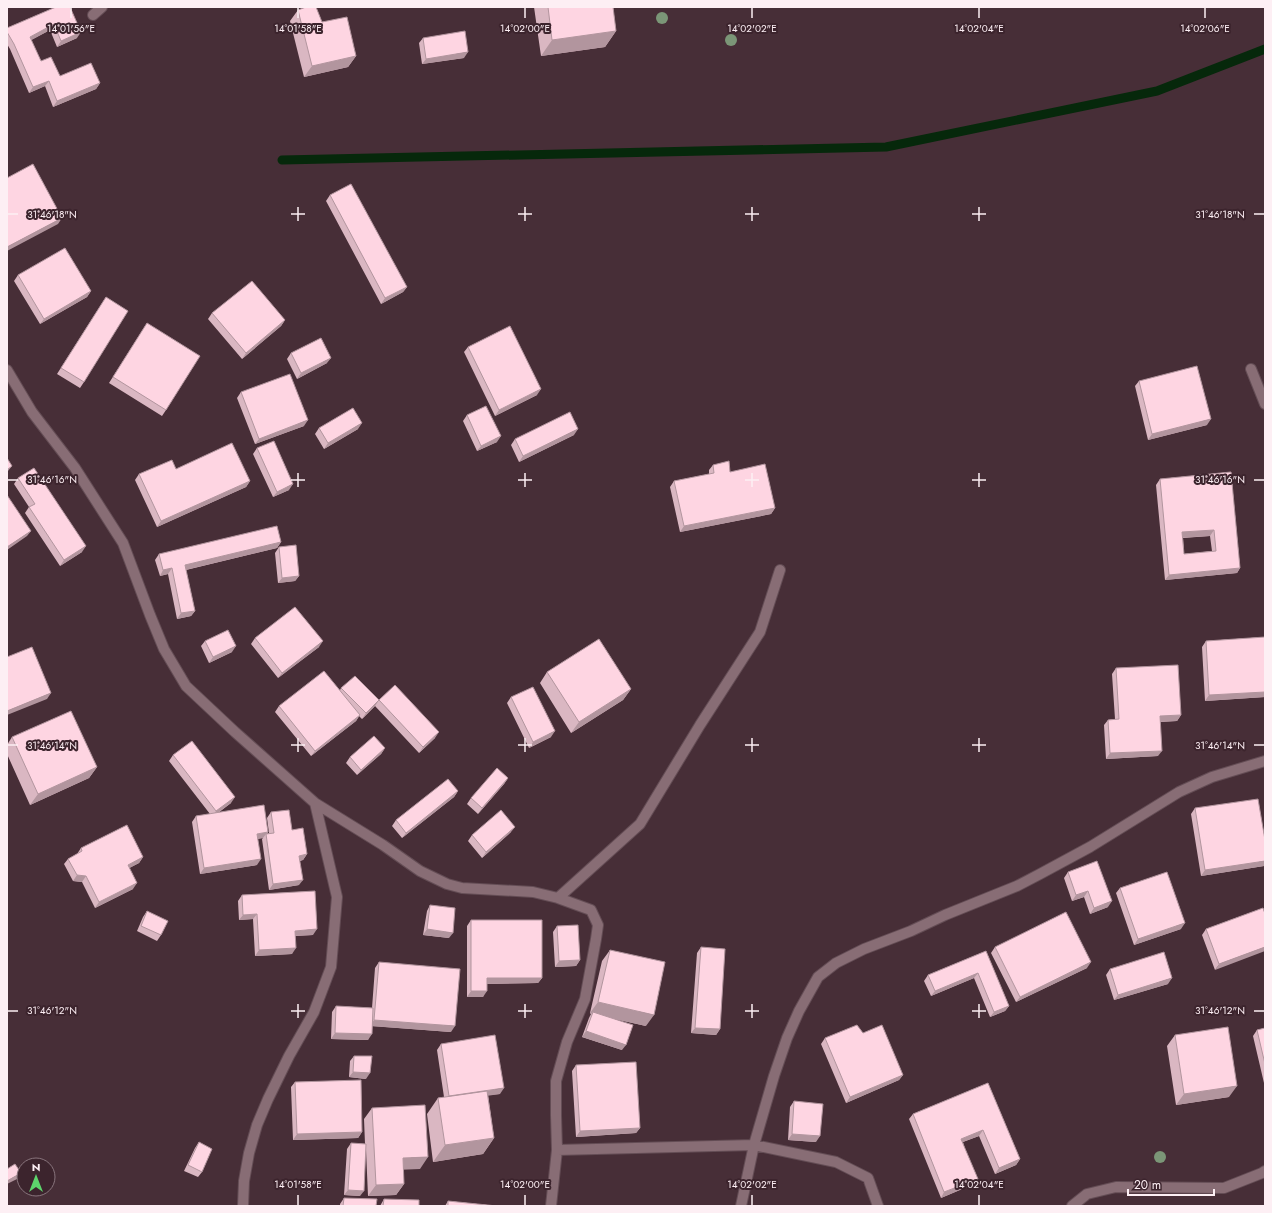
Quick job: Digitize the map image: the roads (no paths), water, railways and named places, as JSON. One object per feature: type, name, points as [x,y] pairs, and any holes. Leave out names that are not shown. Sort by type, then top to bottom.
[{"type":"street","points":[[92,15],[102,7]]},
{"type":"street","points":[[1251,369],[1265,404]]},
{"type":"street","points":[[7,370],[32,412],[75,468],[123,543],[164,649],[186,686],[235,732],[315,803],[383,845],[420,871],[447,884],[462,888],[533,892],[558,898],[592,910],[598,924],[584,999],[567,1042],[556,1081],[557,1150],[551,1206]]},
{"type":"street","points":[[558,898],[640,824],[700,725],[760,632],[780,570]]},
{"type":"street","points":[[740,1206],[754,1145],[774,1076],[787,1038],[818,977],[836,963],[864,949],[911,931],[945,915],[1017,886],[1090,847],[1178,792],[1212,777],[1265,761]]},
{"type":"street","points":[[243,1206],[244,1181],[249,1153],[258,1125],[288,1056],[314,1012],[331,967],[337,897],[315,803]]},
{"type":"street","points":[[557,1150],[754,1145],[836,1162],[868,1178],[878,1206]]},
{"type":"street","points":[[1072,1206],[1087,1194],[1116,1187],[1224,1188],[1265,1171]]},
{"type":"waterway","points":[[282,160],[886,147],[1157,91],[1265,49]]}]
